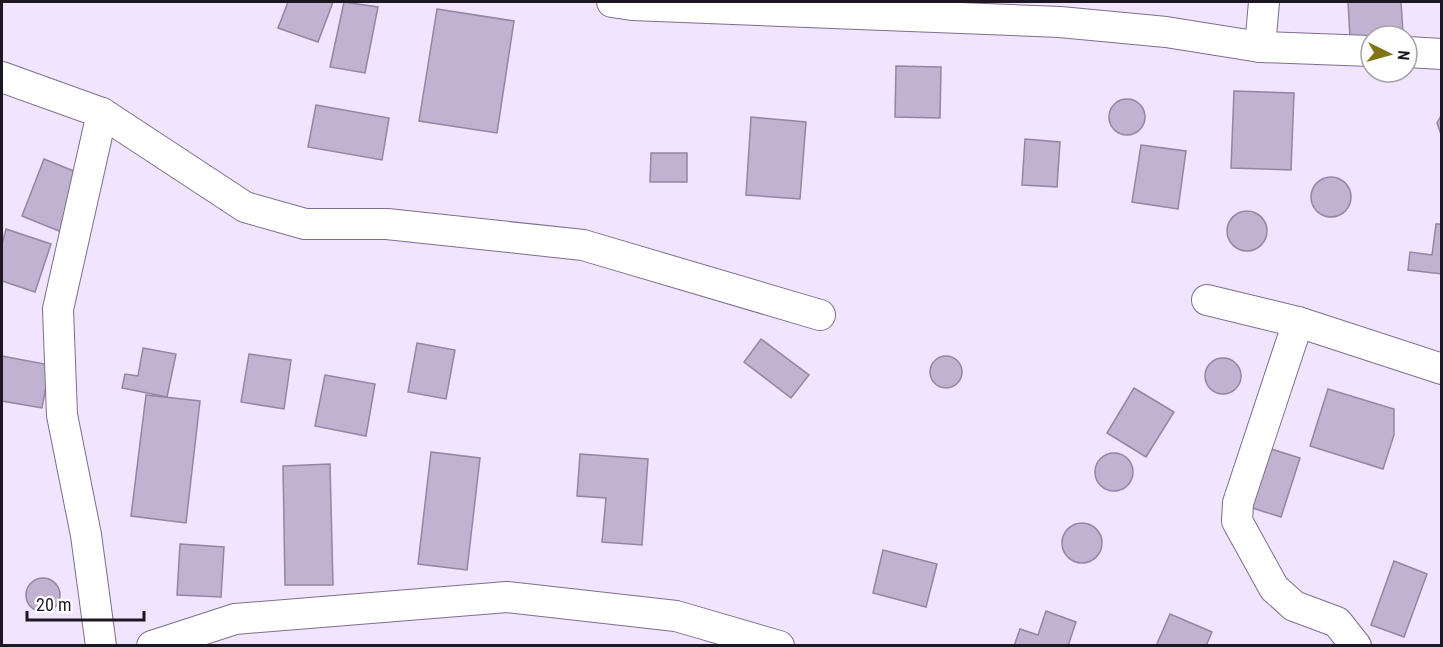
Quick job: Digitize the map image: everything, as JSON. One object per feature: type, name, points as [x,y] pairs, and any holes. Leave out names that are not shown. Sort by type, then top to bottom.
[{"type":"street","points":[[612,2],[644,5],[1061,12],[1260,48],[1359,51]]},
{"type":"street","points":[[1260,48],[1264,2]]},
{"type":"street","points":[[1419,53],[1442,54]]},
{"type":"street","points":[[2,77],[102,113],[245,207],[305,224],[387,224],[504,234],[583,245],[820,315]]},
{"type":"street","points":[[101,645],[86,535],[62,415],[58,309],[102,113]]},
{"type":"street","points":[[1207,300],[1298,322],[1442,369]]},
{"type":"street","points":[[1298,322],[1238,503],[1237,520],[1274,588],[1294,606],[1337,622],[1356,645]]},
{"type":"street","points":[[152,645],[235,619],[507,597],[676,616],[779,645]]},
{"type":"building","points":[[288,2],[333,2],[318,42],[278,28]]},
{"type":"building","points":[[344,2],[378,7],[365,73],[330,67]]},
{"type":"building","points":[[1348,2],[1401,2],[1402,24],[1359,24],[1359,36],[1350,37]]},
{"type":"building","points":[[437,9],[514,21],[497,133],[419,121]]},
{"type":"building","points":[[896,66],[941,67],[940,118],[895,117]]},
{"type":"building","points":[[1234,91],[1294,93],[1291,170],[1231,168]]},
{"type":"building","points":[[1127,99],[1140,104],[1145,117],[1140,130],[1127,135],[1114,130],[1109,117],[1114,104]]},
{"type":"building","points":[[316,105],[389,118],[382,160],[308,147]]},
{"type":"building","points":[[1442,114],[1442,137],[1437,123]]},
{"type":"building","points":[[751,117],[806,122],[800,199],[746,195]]},
{"type":"building","points":[[1025,139],[1060,142],[1057,187],[1022,185]]},
{"type":"building","points":[[1141,145],[1186,151],[1178,209],[1132,202]]},
{"type":"building","points":[[651,153],[687,153],[687,182],[650,182]]},
{"type":"building","points":[[44,159],[86,176],[64,233],[22,216]]},
{"type":"building","points":[[1331,177],[1339,178],[1345,183],[1350,189],[1350,205],[1345,211],[1339,216],[1331,217],[1323,216],[1317,211],[1312,205],[1311,197],[1312,189],[1317,183],[1323,178]]},
{"type":"building","points":[[1247,211],[1255,212],[1261,217],[1266,223],[1266,239],[1261,245],[1255,250],[1247,251],[1239,250],[1233,245],[1228,239],[1227,231],[1228,223],[1233,217],[1239,212]]},
{"type":"building","points":[[1436,224],[1442,224],[1442,274],[1408,270],[1410,252],[1432,255]]},
{"type":"building","points":[[6,229],[51,244],[35,292],[2,281],[2,244]]},
{"type":"building","points":[[761,339],[809,375],[791,398],[744,362]]},
{"type":"building","points":[[417,343],[455,350],[446,399],[408,392]]},
{"type":"building","points":[[143,348],[176,354],[167,397],[122,388],[125,374],[138,376]]},
{"type":"building","points":[[249,354],[291,360],[284,409],[241,402]]},
{"type":"building","points":[[2,356],[50,365],[42,408],[2,401]]},
{"type":"building","points":[[946,356],[957,361],[962,372],[957,383],[946,388],[935,383],[930,372],[935,361]]},
{"type":"building","points":[[1223,358],[1236,363],[1241,376],[1236,389],[1223,394],[1210,389],[1205,376],[1210,363]]},
{"type":"building","points":[[325,375],[375,384],[366,436],[315,426]]},
{"type":"building","points":[[1134,388],[1174,412],[1146,457],[1107,433]]},
{"type":"building","points":[[1328,389],[1394,409],[1394,435],[1383,469],[1310,446]]},
{"type":"building","points":[[146,395],[200,401],[186,523],[131,516]]},
{"type":"building","points":[[1268,448],[1300,458],[1281,517],[1249,507]]},
{"type":"building","points":[[431,452],[480,458],[467,570],[418,564]]},
{"type":"building","points":[[1114,453],[1128,458],[1133,472],[1128,486],[1114,491],[1100,486],[1095,472],[1100,458]]},
{"type":"building","points":[[580,454],[648,459],[642,545],[602,542],[606,498],[577,496]]},
{"type":"building","points":[[330,464],[333,585],[285,585],[283,466]]},
{"type":"building","points":[[1082,523],[1096,529],[1102,543],[1096,557],[1082,563],[1068,557],[1062,543],[1068,529]]},
{"type":"building","points":[[180,544],[224,547],[221,597],[177,595]]},
{"type":"building","points":[[883,550],[937,564],[926,607],[873,593]]},
{"type":"building","points":[[1394,561],[1427,574],[1404,637],[1371,625]]},
{"type":"building","points":[[43,578],[55,583],[60,595],[55,607],[43,612],[31,607],[26,595],[31,583]]},
{"type":"building","points":[[1046,611],[1076,622],[1068,646],[1014,646],[1020,629],[1038,635]]},
{"type":"building","points":[[1170,614],[1212,632],[1206,646],[1156,646]]}]
